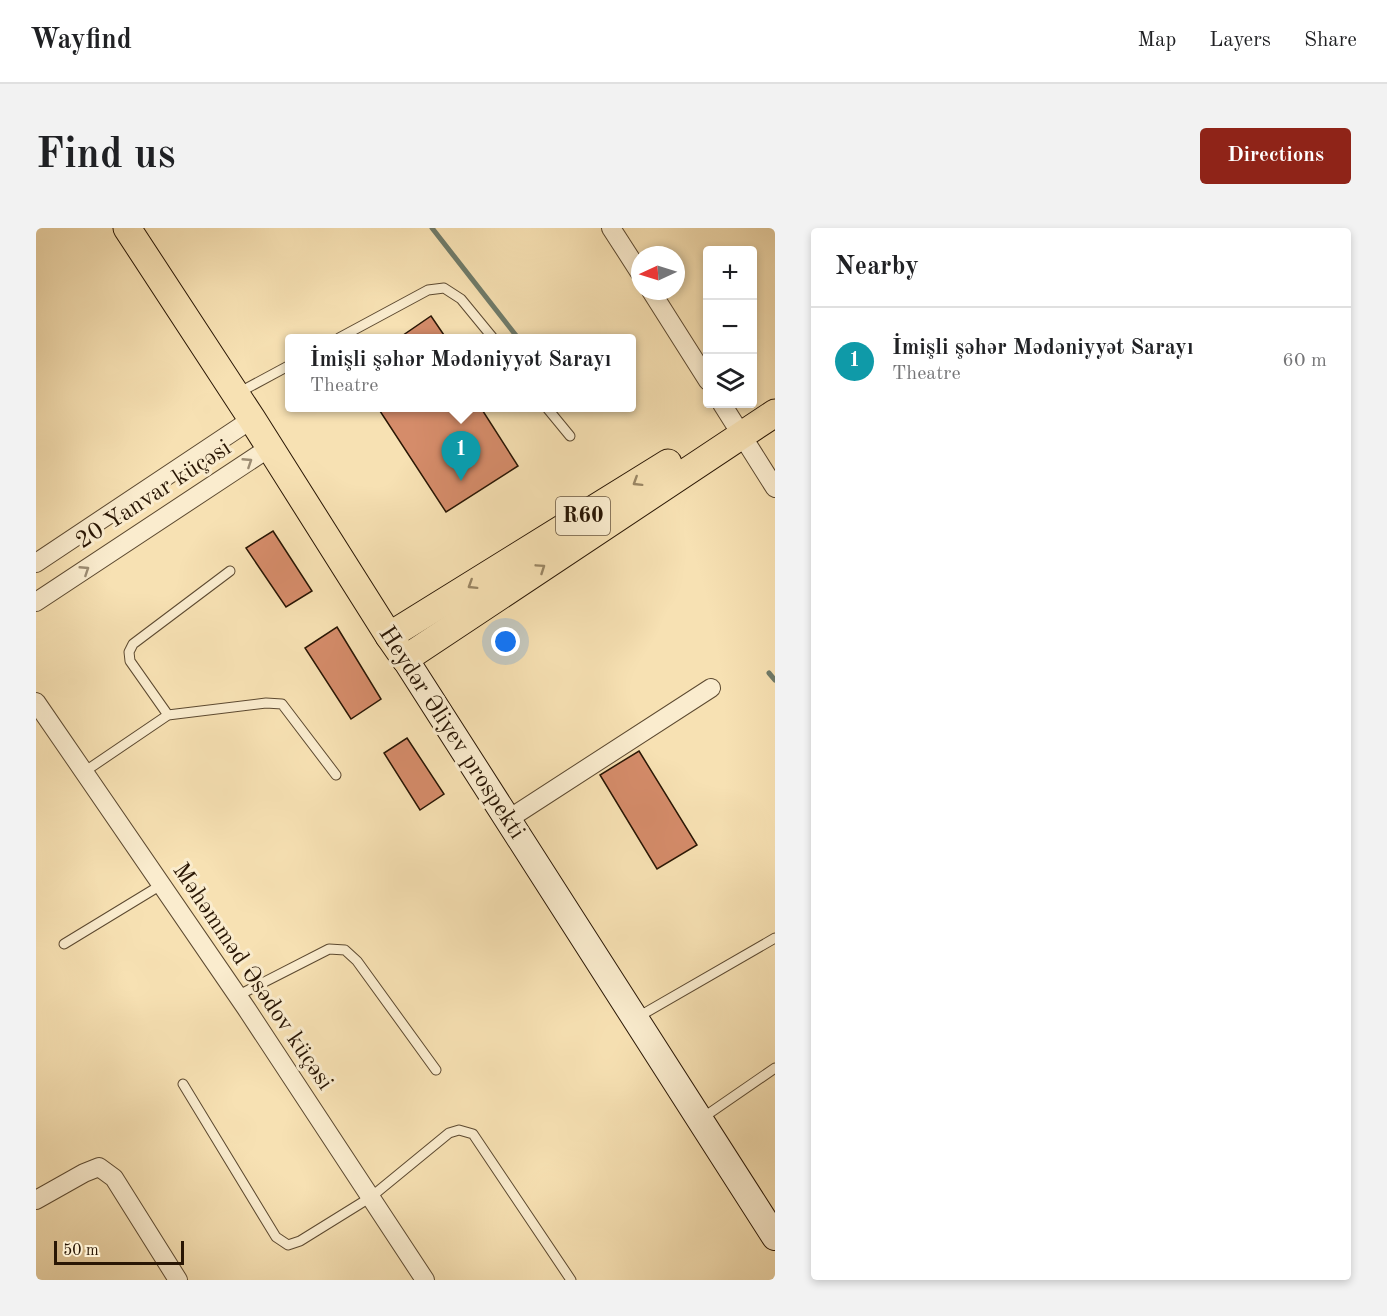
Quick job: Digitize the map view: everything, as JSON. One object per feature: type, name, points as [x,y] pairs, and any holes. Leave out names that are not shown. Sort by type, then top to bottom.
[{"type":"main road","name":"Heydər Əliyev prospekti","points":[[127,228],[236,394],[507,820],[772,1224]]},
{"type":"main road","name":"R60","points":[[389,636],[775,394]]},
{"type":"main road","name":"R60","points":[[405,659],[732,420],[775,413]]},
{"type":"street","points":[[611,228],[631,259]]},
{"type":"street","points":[[657,300],[703,373]]},
{"type":"street","name":"20 Yanvar küçəsi","points":[[36,562],[252,419]]},
{"type":"street","points":[[732,420],[775,488]]},
{"type":"street","name":"20 Yanvar küçəsi","points":[[36,602],[269,448]]},
{"type":"street","points":[[507,820],[711,688]]},
{"type":"street","name":"Məhəmməd Əsədov küçəsi","points":[[36,702],[237,996],[425,1280]]},
{"type":"street","points":[[36,1200],[99,1167],[114,1178],[178,1280]]},
{"type":"lane","points":[[348,334],[428,290],[444,288],[461,299],[489,334]]},
{"type":"lane","points":[[236,394],[285,368]]},
{"type":"lane","points":[[550,412],[570,436]]},
{"type":"lane","points":[[168,715],[130,661],[129,652],[133,644],[230,571]]},
{"type":"lane","points":[[84,772],[168,715],[266,703],[282,704],[336,775]]},
{"type":"lane","points":[[64,944],[161,885]]},
{"type":"lane","points":[[636,1018],[775,938]]},
{"type":"lane","points":[[237,996],[329,949],[345,950],[357,961],[436,1070]]},
{"type":"lane","points":[[701,1119],[775,1068]]},
{"type":"lane","points":[[183,1084],[276,1237],[288,1245],[300,1241],[371,1197],[448,1133],[459,1130],[473,1134],[572,1280]]},
{"type":"building","points":[[431,316],[443,334],[405,334]]},
{"type":"building","points":[[381,412],[484,412],[518,466],[446,512]]},
{"type":"building","points":[[273,531],[312,591],[286,607],[246,548]]},
{"type":"building","points":[[337,627],[381,699],[351,719],[305,648]]},
{"type":"building","points":[[407,738],[444,794],[420,810],[384,753]]},
{"type":"building","points":[[639,751],[697,845],[657,869],[600,775]]},
{"type":"waterway","points":[[432,228],[515,334]]},
{"type":"waterway","points":[[769,673],[775,680]]},
{"type":"place","name":"İmişli şəhər Mədəniyyət Sarayı","points":[[461,481]]}]
